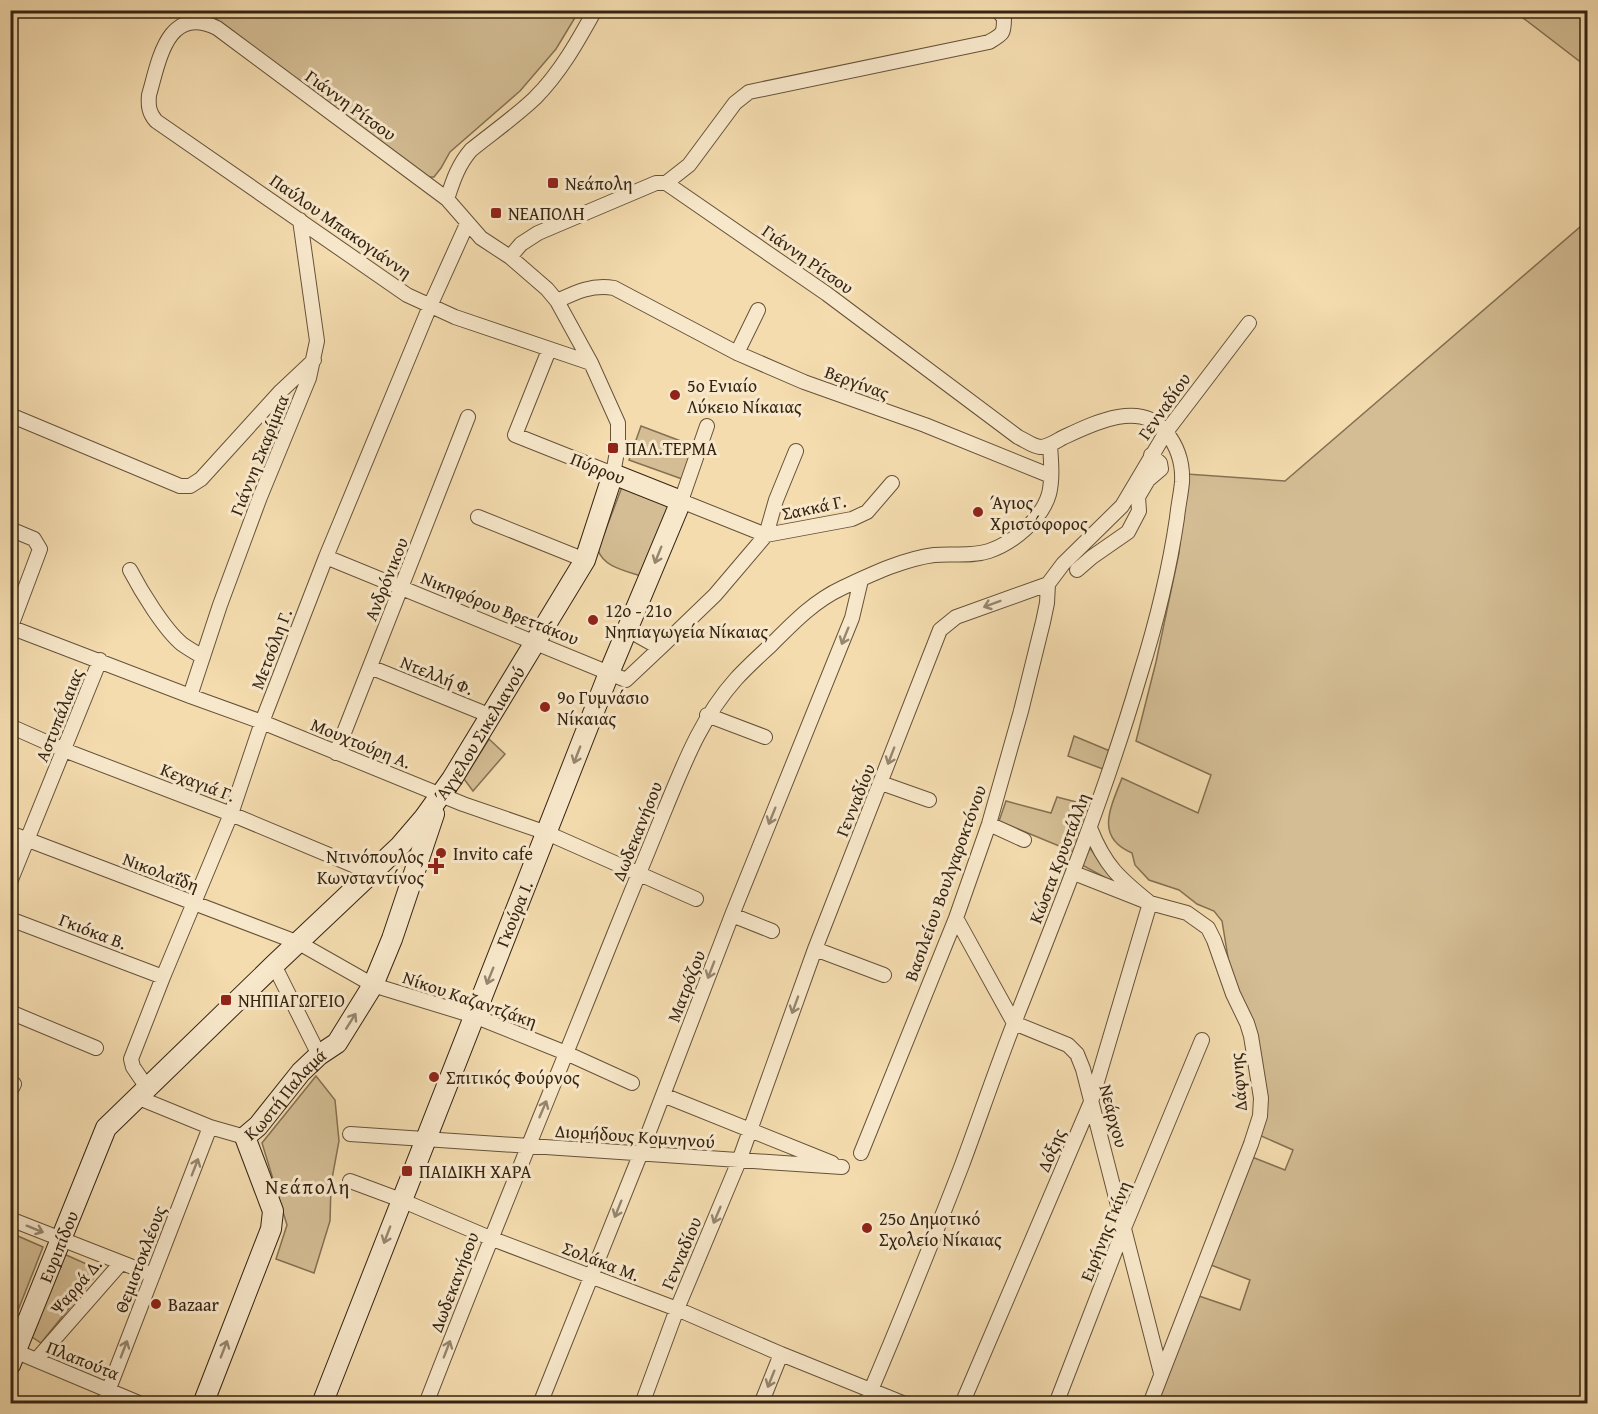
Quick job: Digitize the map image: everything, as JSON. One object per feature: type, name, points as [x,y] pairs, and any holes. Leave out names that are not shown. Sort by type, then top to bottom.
[{"type":"street","points":[[447,199],[455,173],[463,159],[545,87],[578,41],[595,10]]},
{"type":"street","points":[[510,257],[529,238],[656,183],[666,183],[689,165],[735,103],[749,92],[989,42],[1004,31],[1004,18],[997,10]]},
{"type":"street","name":"Γιάννη Ρίτσου","points":[[164,47],[176,29],[185,24],[196,21],[217,28],[447,199],[481,238],[510,257]]},
{"type":"street","name":"Παύλου Μπακογιάννη","points":[[164,47],[149,95],[148,105],[156,121],[407,295],[430,306],[549,350],[591,363]]},
{"type":"street","name":"Γιάννη Ρίτσου","points":[[666,183],[827,294],[1018,437],[1035,446],[1050,445]]},
{"type":"street","name":"Γιάννη Σκαρίμπα","points":[[190,696],[219,605],[309,378],[314,360],[316,341],[300,220]]},
{"type":"street","name":"Μετσόλη Γ.","points":[[143,1093],[131,1059],[231,813],[262,722],[326,557],[430,306],[467,224]]},
{"type":"street","name":"Άγγελου Σικελιανού","points":[[106,1128],[409,837],[441,796],[585,560],[613,474],[618,446],[618,423],[591,363],[557,301],[535,277],[510,257]]},
{"type":"street","name":"Βεργίνας","points":[[557,301],[590,287],[614,288],[737,353],[820,389],[925,425],[1051,476]]},
{"type":"street","points":[[737,353],[758,310]]},
{"type":"street","name":"Γενναδίου","points":[[642,1404],[677,1309],[739,1161],[815,950],[940,630],[956,617],[1048,584],[1063,564],[1122,506],[1166,432],[1250,323]]},
{"type":"street","name":"Πύρρου","points":[[549,350],[515,435],[766,536]]},
{"type":"street","points":[[10,416],[180,486],[190,486],[201,479],[281,392],[314,360]]},
{"type":"street","points":[[1050,445],[1095,424],[1131,415],[1146,417],[1166,432]]},
{"type":"street","name":"Ανδρόνικου","points":[[336,753],[468,417]]},
{"type":"street","name":"Γκούρα Ι.","points":[[322,1404],[547,833],[617,677],[628,630],[681,501],[707,426]]},
{"type":"street","name":"Κώστα Κρυστάλλη","points":[[868,1397],[961,1167],[1014,1023],[1074,873],[1122,738],[1171,560],[1182,482],[1181,462],[1166,432]]},
{"type":"street","name":"Δωδεκανήσου","points":[[426,1404],[490,1239],[638,874],[693,742],[707,715],[736,679],[797,619],[820,600],[861,580],[918,558],[988,551],[1003,545],[1025,528],[1044,506],[1049,493],[1050,445]]},
{"type":"street","points":[[617,677],[660,648],[715,595],[766,536],[776,500],[796,451]]},
{"type":"street","points":[[1077,570],[1128,532],[1139,512],[1137,497],[1148,480],[1161,469],[1160,463],[1151,456]]},
{"type":"street","name":"Σακκά Γ.","points":[[766,536],[852,519],[867,512],[892,483]]},
{"type":"street","points":[[478,517],[585,560]]},
{"type":"street","points":[[10,529],[34,539],[40,545],[11,628]]},
{"type":"street","name":"Νικηφόρου Βρεττάκου","points":[[326,557],[617,677]]},
{"type":"street","points":[[130,570],[136,583],[174,636],[183,645],[203,657]]},
{"type":"street","name":"Ματρόζου","points":[[540,1404],[640,1155],[732,915],[852,618],[861,580]]},
{"type":"street","name":"Βασιλείου Βουλγαροκτόνου","points":[[861,1153],[956,918],[989,824],[1037,645],[1047,603],[1048,584]]},
{"type":"street","name":"Μουχτούρη Α.","points":[[11,628],[262,722],[441,796],[547,833],[696,899]]},
{"type":"street","points":[[628,630],[660,648]]},
{"type":"street","name":"Αστυπάλαιας","points":[[10,882],[100,660]]},
{"type":"street","name":"Ντελλή Φ.","points":[[370,667],[491,716]]},
{"type":"street","points":[[707,715],[765,737]]},
{"type":"street","name":"Κεχαγιά Γ.","points":[[10,726],[64,750],[231,813],[372,873]]},
{"type":"street","points":[[881,783],[929,801]]},
{"type":"street","name":"Κωστή Παλαμά","points":[[205,1403],[271,1230],[273,1211],[245,1137],[258,1126],[301,1072],[337,1043],[373,985],[392,939],[441,796]]},
{"type":"street","points":[[989,824],[1024,840]]},
{"type":"street","points":[[1090,828],[1109,866],[1150,903]]},
{"type":"street","name":"Νικολαΐδη","points":[[10,833],[299,943]]},
{"type":"street","name":"Δάφνης","points":[[1074,873],[1150,903],[1187,914],[1208,928],[1233,994],[1247,1023],[1261,1098],[1260,1116],[1251,1144],[1150,1404]]},
{"type":"street","name":"Δόξης","points":[[962,1404],[1091,1101],[1150,903]]},
{"type":"street","points":[[732,915],[772,931]]},
{"type":"street","points":[[956,918],[1014,1023]]},
{"type":"street","name":"Γκιόκα Β.","points":[[10,920],[163,977]]},
{"type":"street","name":"Νίκου Καζαντζάκη","points":[[299,943],[373,985],[474,1016],[566,1053],[632,1083]]},
{"type":"street","points":[[815,950],[884,975]]},
{"type":"street","points":[[274,965],[320,1055]]},
{"type":"street","points":[[10,1012],[96,1048]]},
{"type":"street","name":"Νεάρχου","points":[[1014,1023],[1068,1045],[1077,1054],[1161,1373]]},
{"type":"street","name":"Ειρήνης Γκίνη","points":[[1056,1404],[1124,1228],[1202,1040]]},
{"type":"street","points":[[143,1093],[210,1127],[245,1137]]},
{"type":"street","points":[[663,1095],[750,1130]]},
{"type":"street","name":"Θεμιστοκλέους","points":[[103,1404],[210,1127]]},
{"type":"street","name":"Ευριπίδου","points":[[12,1355],[106,1128]]},
{"type":"street","name":"Διομήδους Κομνηνού","points":[[350,1134],[842,1167],[750,1130]]},
{"type":"street","name":"Σολάκα Μ.","points":[[350,1181],[401,1200],[490,1239],[677,1309],[781,1354],[868,1397],[905,1404]]},
{"type":"street","points":[[10,1219],[153,1275]]},
{"type":"street","name":"Ψαρρά Δ.","points":[[36,1360],[121,1263]]},
{"type":"street","points":[[761,1404],[781,1354]]},
{"type":"street","name":"Πλαπούτα","points":[[12,1355],[36,1360],[141,1404]]},
{"type":"shaded area","points":[[206,11],[579,11],[556,49],[520,91],[450,152],[434,177],[425,177]]},
{"type":"shaded area","points":[[1514,11],[1587,11],[1587,67]]},
{"type":"shaded area","points":[[1587,221],[1587,1403],[1158,1403],[1196,1295],[1240,1310],[1250,1280],[1211,1265],[1252,1157],[1285,1170],[1293,1150],[1259,1135],[1264,1100],[1234,994],[1222,921],[1214,911],[1197,904],[1179,890],[1149,880],[1135,865],[1132,853],[1113,839],[1109,830],[1110,810],[1122,778],[1198,813],[1211,775],[1136,741],[1156,662],[1179,553],[1187,474],[1285,481]]},
{"type":"shaded area","points":[[641,426],[694,446],[682,479],[629,460]]},
{"type":"shaded area","points":[[625,479],[674,502],[644,577],[611,565],[605,561],[598,550]]},
{"type":"shaded area","points":[[1074,736],[1110,751],[1103,769],[1068,756]]},
{"type":"shaded area","points":[[489,739],[505,754],[473,791],[464,779]]},
{"type":"shaded area","points":[[1057,797],[1092,806],[1076,853],[999,821],[1006,801],[1051,813]]},
{"type":"shaded area","points":[[1090,848],[1115,883],[1082,865]]},
{"type":"shaded area","points":[[316,1076],[335,1100],[339,1141],[331,1184],[330,1221],[314,1273],[276,1259],[287,1225],[262,1143]]},
{"type":"shaded area","points":[[11,1233],[43,1247],[11,1328]]},
{"type":"shaded area","points":[[64,1254],[100,1270],[41,1343],[32,1337]]},
{"type":"place","name":"Νεάπολη","points":[[553,183]]},
{"type":"place","name":"ΝΕΑΠΟΛΗ","points":[[496,213]]},
{"type":"place","name":"5ο Ενιαίο Λύκειο Νίκαιας","points":[[675,395]]},
{"type":"place","name":"ΠΑΛ.ΤΕΡΜΑ","points":[[613,448]]},
{"type":"place","name":"Άγιος Χριστόφορος","points":[[978,512]]},
{"type":"place","name":"12ο - 21ο Νηπιαγωγεία Νίκαιας","points":[[593,620]]},
{"type":"place","name":"9ο Γυμνάσιο Νίκαιας","points":[[545,707]]},
{"type":"place","name":"Invito cafe","points":[[441,853]]},
{"type":"place","name":"Ντινόπουλος Κωνσταντίνος","points":[[436,866]]},
{"type":"place","name":"ΝΗΠΙΑΓΩΓΕΙΟ","points":[[226,1000]]},
{"type":"place","name":"Σπιτικός Φούρνος","points":[[434,1077]]},
{"type":"place","name":"ΠΑΙΔΙΚΗ ΧΑΡΑ","points":[[407,1171]]},
{"type":"place","name":"25o Δημοτικό Σχολείο Νίκαιας","points":[[867,1228]]},
{"type":"place","name":"Bazaar","points":[[156,1304]]},
{"type":"district","name":"Νεάπολη","points":[[308,1186]]}]
